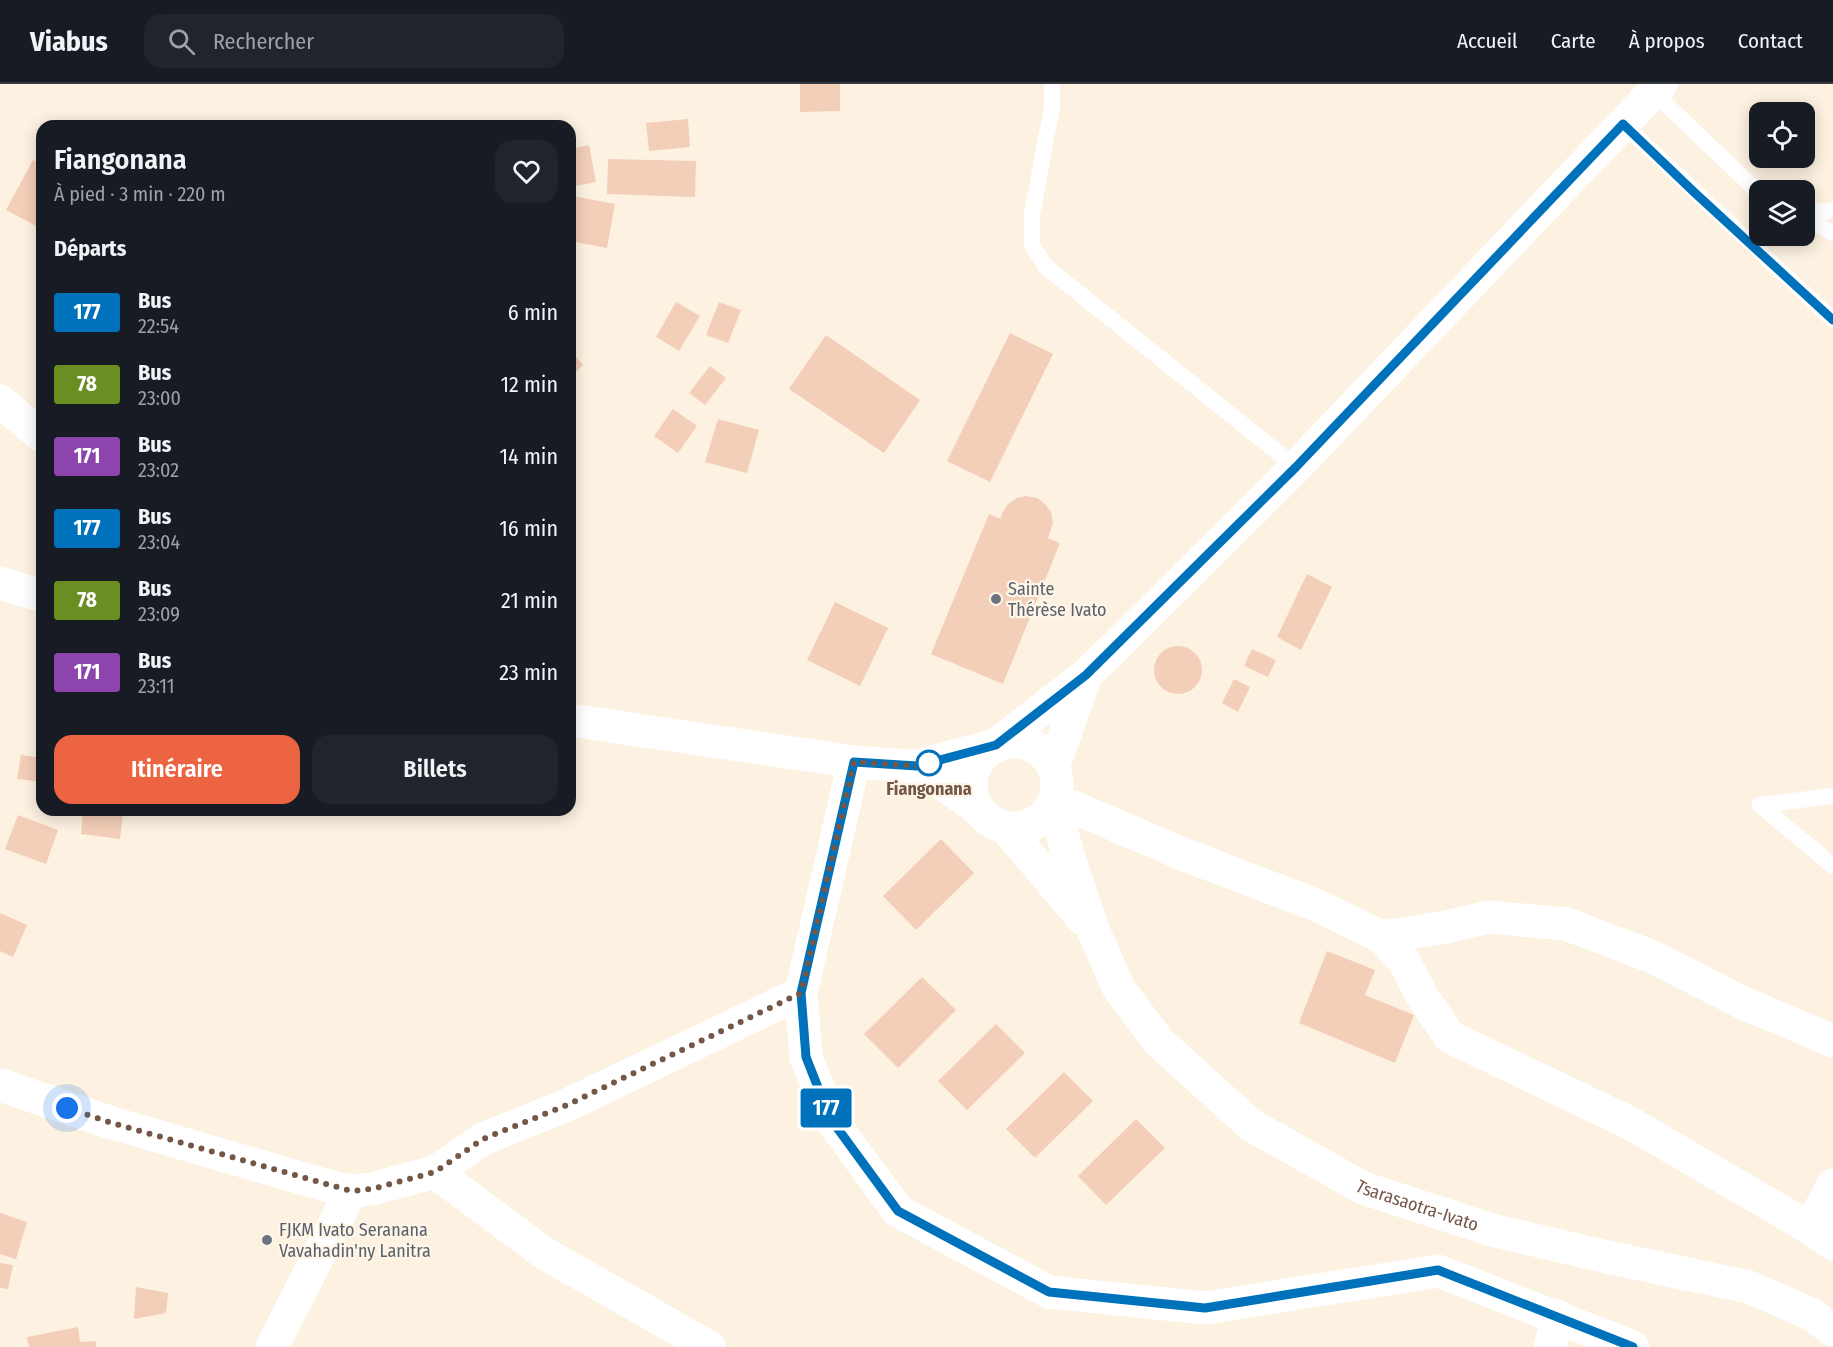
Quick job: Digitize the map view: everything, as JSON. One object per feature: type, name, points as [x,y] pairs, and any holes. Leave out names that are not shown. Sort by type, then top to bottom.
[{"type":"street","points":[[977,808],[971,791],[972,773],[981,756],[1086,675],[1296,467],[1657,88]]},
{"type":"street","points":[[0,401],[36,431]]},
{"type":"street","points":[[0,583],[36,594]]},
{"type":"street","points":[[1054,765],[1086,675]]},
{"type":"street","points":[[576,721],[854,762],[917,766],[1012,741],[1029,743],[1043,752],[1054,765],[1058,784],[1055,803],[1067,852],[1094,932]]},
{"type":"street","points":[[854,762],[801,993],[806,1057],[830,1118],[898,1211],[1049,1292],[1205,1308],[1438,1270],[1554,1332],[1633,1347]]},
{"type":"street","points":[[917,766],[977,808],[989,822],[1006,828],[1026,828],[1043,818],[1055,803]]},
{"type":"street","points":[[1055,803],[1073,807],[1185,855],[1316,905],[1382,937],[1404,961],[1422,996],[1450,1037],[1630,1123],[1821,1236],[1833,1185]]},
{"type":"street","points":[[1006,828],[1094,932]]},
{"type":"street","points":[[1382,937],[1489,917],[1566,924],[1653,957],[1741,1002],[1833,1041]]},
{"type":"street","name":"Tsarasaotra-Ivato","points":[[1094,932],[1119,989],[1159,1042],[1251,1125],[1363,1188],[1492,1230],[1749,1287],[1811,1314],[1833,1330]]},
{"type":"street","points":[[0,1085],[112,1123],[351,1191],[372,1189],[435,1172],[483,1139],[567,1105],[801,993]]},
{"type":"street","points":[[435,1172],[544,1253],[709,1347]]},
{"type":"street","points":[[272,1347],[351,1191]]},
{"type":"lane","points":[[1052,84],[1052,108],[1032,214],[1032,245],[1036,252],[1045,266],[1296,467]]},
{"type":"lane","points":[[1657,88],[1749,183]]},
{"type":"lane","points":[[1623,124],[1831,318]]},
{"type":"lane","points":[[1815,210],[1824,212],[1833,210]]},
{"type":"lane","points":[[1815,224],[1833,233]]},
{"type":"lane","points":[[1833,796],[1760,805],[1833,866]]},
{"type":"building","points":[[800,84],[840,84],[840,111],[800,112]]},
{"type":"building","points":[[688,119],[690,147],[649,151],[646,123]]},
{"type":"building","points":[[589,145],[596,182],[576,186],[576,148]]},
{"type":"building","points":[[608,159],[696,161],[695,197],[607,194]]},
{"type":"building","points":[[33,160],[36,162],[36,226],[6,210]]},
{"type":"building","points":[[576,197],[615,204],[607,248],[576,242]]},
{"type":"building","points":[[676,302],[700,316],[679,351],[656,337]]},
{"type":"building","points":[[719,302],[741,310],[728,343],[706,335]]},
{"type":"building","points":[[1010,333],[1053,354],[990,482],[947,461]]},
{"type":"building","points":[[826,335],[920,400],[884,453],[789,389]]},
{"type":"building","points":[[576,357],[583,365],[576,372]]},
{"type":"building","points":[[710,366],[726,378],[705,405],[689,393]]},
{"type":"building","points":[[673,409],[697,426],[678,453],[654,436]]},
{"type":"building","points":[[718,419],[759,430],[747,473],[705,462]]},
{"type":"building","name":"Sainte Thérèse Ivato","points":[[1026,496],[1037,498],[1051,512],[1053,523],[1048,538],[1060,543],[1003,684],[931,654],[989,514],[1001,519],[1008,504],[1017,498]]},
{"type":"building","points":[[1307,574],[1332,587],[1301,650],[1277,637]]},
{"type":"building","points":[[835,602],[888,628],[860,686],[807,660]]},
{"type":"building","points":[[1173,646],[1183,646],[1195,653],[1202,665],[1202,675],[1195,687],[1183,694],[1173,694],[1158,683],[1154,675],[1154,665],[1165,650]]},
{"type":"building","points":[[1252,649],[1276,660],[1268,677],[1244,666]]},
{"type":"building","points":[[1234,679],[1250,687],[1238,712],[1222,703]]},
{"type":"building","points":[[21,755],[36,757],[36,781],[17,779]]},
{"type":"building","points":[[18,815],[58,830],[46,864],[5,849]]},
{"type":"building","points":[[82,816],[123,816],[120,839],[81,834]]},
{"type":"building","points":[[941,839],[974,873],[916,930],[883,896]]},
{"type":"building","points":[[0,913],[27,925],[13,957],[0,951]]},
{"type":"building","points":[[1327,951],[1375,970],[1365,995],[1414,1015],[1395,1063],[1299,1023]]},
{"type":"building","points":[[922,977],[956,1010],[898,1068],[864,1034]]},
{"type":"building","points":[[996,1024],[1025,1053],[967,1110],[938,1081]]},
{"type":"building","points":[[1064,1072],[1093,1101],[1035,1158],[1006,1129]]},
{"type":"building","points":[[1136,1119],[1165,1148],[1106,1205],[1078,1176]]},
{"type":"building","points":[[0,1213],[27,1222],[16,1259],[0,1254]]},
{"type":"building","points":[[0,1263],[13,1265],[8,1289],[0,1288]]},
{"type":"building","points":[[136,1287],[168,1293],[166,1313],[134,1319]]},
{"type":"building","points":[[78,1327],[80,1342],[96,1341],[96,1347],[29,1347],[27,1337]]},
{"type":"bus line","name":"177","points":[[1633,1347],[1438,1270],[1205,1308],[1049,1292],[898,1211],[830,1118],[806,1057],[801,993],[854,762],[917,766],[996,745],[1086,675],[1296,467],[1623,124],[1833,320]]},
{"type":"place","name":"Sainte Thérèse Ivato","points":[[996,599]]},
{"type":"place","name":"Fiangonana","points":[[929,763]]},
{"type":"place","name":"FJKM Ivato Seranana Vavahadin'ny Lanitra","points":[[267,1240]]},
{"type":"route","points":[[67,1108],[351,1191],[372,1189],[435,1172],[483,1139],[567,1105],[801,993],[854,762],[917,766],[937,761],[929,763]]}]
